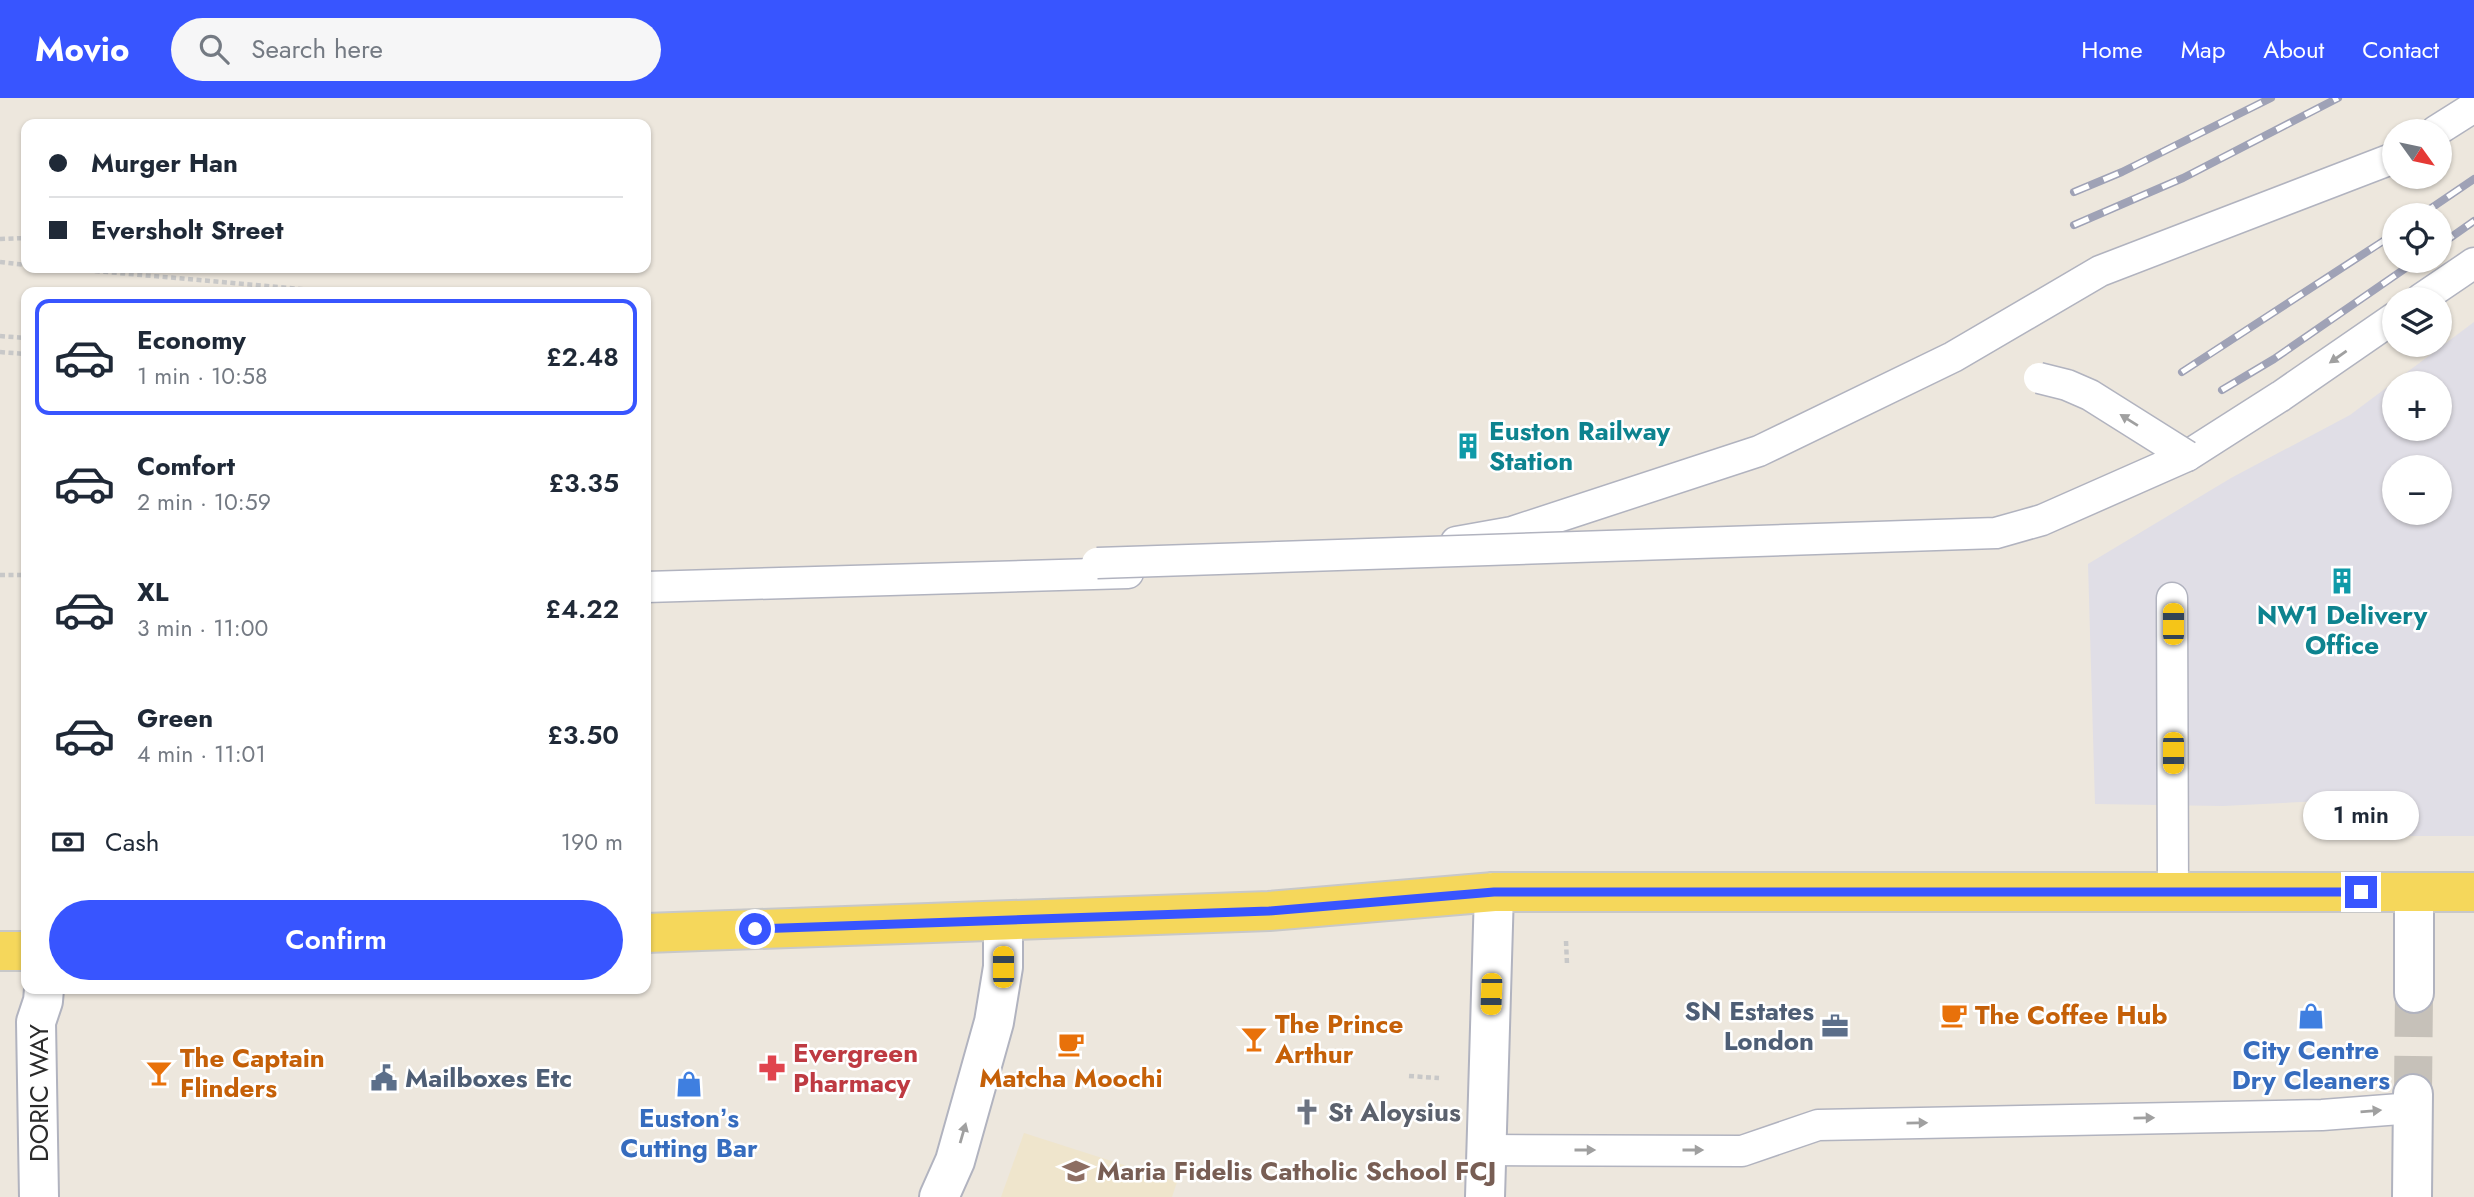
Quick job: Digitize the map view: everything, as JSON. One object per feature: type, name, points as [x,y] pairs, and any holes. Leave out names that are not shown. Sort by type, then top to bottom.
[{"type":"main road","points":[[651,933],[1269,911],[1494,892],[2474,892]]},
{"type":"main road","points":[[0,951],[21,951]]},
{"type":"street","points":[[1485,1197],[1494,892]]},
{"type":"street","points":[[2414,892],[2414,993]]},
{"type":"street","points":[[939,1197],[955,1161],[994,1022],[1003,967],[1003,920]]},
{"type":"street","name":"DORIC WAY","points":[[38,1197],[36,1022],[44,994]]},
{"type":"street","points":[[2412,1197],[2413,1101]]},
{"type":"lane","points":[[2452,121],[2474,107]]},
{"type":"lane","points":[[651,587],[1105,574],[1373,558],[1512,532],[1759,451],[1953,357],[2100,271],[2382,162]]},
{"type":"lane","points":[[2439,287],[2474,263]]},
{"type":"lane","points":[[1097,563],[1996,533],[2042,520],[2187,456],[2281,396],[2382,326]]},
{"type":"lane","points":[[2039,378],[2067,385],[2090,395],[2187,456]]},
{"type":"lane","points":[[2172,597],[2173,892]]},
{"type":"lane","points":[[1486,1150],[1742,1150],[1818,1125],[2322,1115],[2413,1101]]},
{"type":"path","points":[[0,239],[21,238]]},
{"type":"path","points":[[0,262],[21,264]]},
{"type":"path","points":[[118,273],[280,287]]},
{"type":"path","points":[[0,336],[21,338]]},
{"type":"path","points":[[0,352],[21,354]]},
{"type":"path","points":[[0,575],[21,575]]},
{"type":"path","points":[[1566,939],[1567,964]]},
{"type":"path","points":[[1409,1076],[1442,1078]]},
{"type":"shaded area","name":"NW1 Delivery Office","points":[[2474,322],[2474,836],[2382,836],[2382,798],[2223,806],[2095,804],[2088,564],[2231,478],[2350,415],[2382,391],[2382,441],[2452,441],[2452,371],[2409,371],[2427,357],[2452,357],[2452,338]]},
{"type":"shaded area","name":"Maria Fidelis Catholic School FCJ","points":[[1024,1133],[1177,1182],[1172,1197],[1001,1197]]},
{"type":"tunnel","points":[[2413,1094],[2414,993]]},
{"type":"railway","points":[[2074,192],[2122,172],[2271,98]]},
{"type":"railway","points":[[2074,225],[2183,178],[2338,98]]},
{"type":"railway","points":[[2439,203],[2474,179]]},
{"type":"railway","points":[[2452,237],[2474,221]]},
{"type":"railway","points":[[2182,372],[2382,242]]},
{"type":"railway","points":[[2222,390],[2274,359],[2399,273]]},
{"type":"place","name":"Euston Railway Station","points":[[1468,446]]},
{"type":"place","name":"NW1 Delivery Office","points":[[2342,581]]},
{"type":"place","name":"The Coffee Hub","points":[[1954,1015]]},
{"type":"place","name":"City Centre Dry Cleaners","points":[[2311,1016]]},
{"type":"place","name":"SN Estates London","points":[[1835,1026]]},
{"type":"place","name":"The Prince Arthur","points":[[1254,1039]]},
{"type":"place","name":"Matcha Moochi","points":[[1071,1044]]},
{"type":"place","name":"Evergreen Pharmacy","points":[[772,1068]]},
{"type":"place","name":"The Captain Flinders","points":[[159,1073]]},
{"type":"place","name":"Mailboxes Etc","points":[[384,1078]]},
{"type":"place","name":"Eustonʼs Cutting Bar","points":[[689,1084]]},
{"type":"place","name":"St Aloysius","points":[[1307,1112]]},
{"type":"place","name":"Maria Fidelis Catholic School FCJ","points":[[1076,1171]]},
{"type":"route","points":[[755,929],[1269,911],[1494,892],[2361,892]]}]
